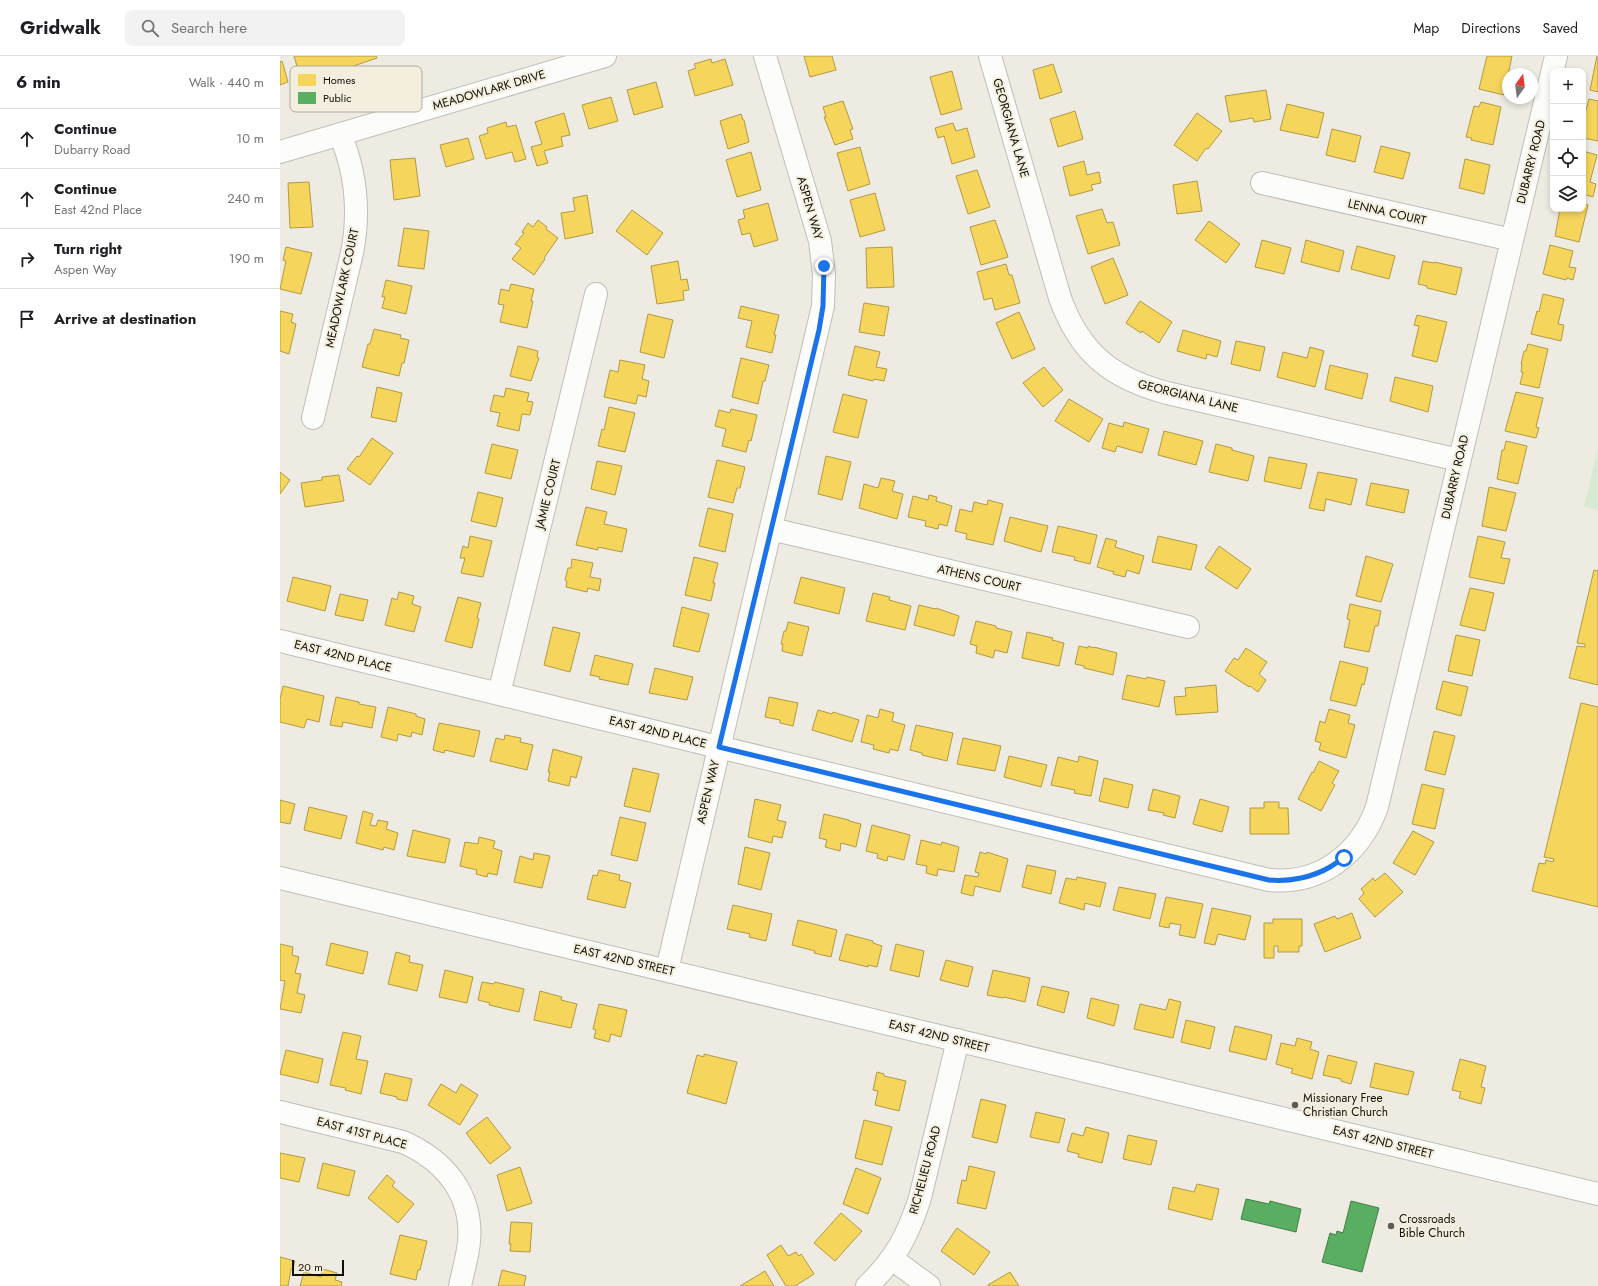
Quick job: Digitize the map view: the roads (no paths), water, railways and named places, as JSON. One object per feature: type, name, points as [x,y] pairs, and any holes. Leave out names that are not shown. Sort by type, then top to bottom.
[{"type":"street","name":"MEADOWLARK DRIVE","points":[[422,110],[605,56]]},
{"type":"street","name":"ASPEN WAY","points":[[667,970],[823,311],[824,266],[820,241],[765,56]]},
{"type":"street","name":"GEORGIANA LANE","points":[[990,56],[1066,313],[1086,347],[1109,369],[1130,381],[1159,391],[1459,460]]},
{"type":"street","name":"DUBARRY ROAD","points":[[1317,874],[1344,858],[1355,847],[1368,828],[1377,807],[1556,56]]},
{"type":"street","name":"MEADOWLARK DRIVE","points":[[280,152],[415,112]]},
{"type":"street","name":"MEADOWLARK COURT","points":[[313,418],[352,253],[356,228],[356,200],[353,175],[340,134]]},
{"type":"street","name":"LENNA COURT","points":[[1262,183],[1512,240]]},
{"type":"street","name":"JAMIE COURT","points":[[500,694],[596,294]]},
{"type":"street","name":"ATHENS COURT","points":[[771,529],[1188,627]]},
{"type":"street","name":"EAST 42ND PLACE","points":[[280,641],[1269,880],[1293,880],[1317,874]]},
{"type":"street","name":"EAST 42ND STREET","points":[[280,878],[1598,1194]]},
{"type":"street","name":"RICHELIEU ROAD","points":[[867,1286],[892,1259],[906,1233],[920,1198],[958,1040]]},
{"type":"street","name":"EAST 41ST PLACE","points":[[280,1112],[403,1142],[432,1158],[444,1169],[454,1182],[464,1202],[470,1233],[460,1286]]},
{"type":"street","points":[[892,1259],[929,1286]]},
{"type":"place","name":"Missionary Free Christian Church","points":[[1295,1105]]},
{"type":"place","name":"Crossroads Bible Church","points":[[1391,1226]]}]
